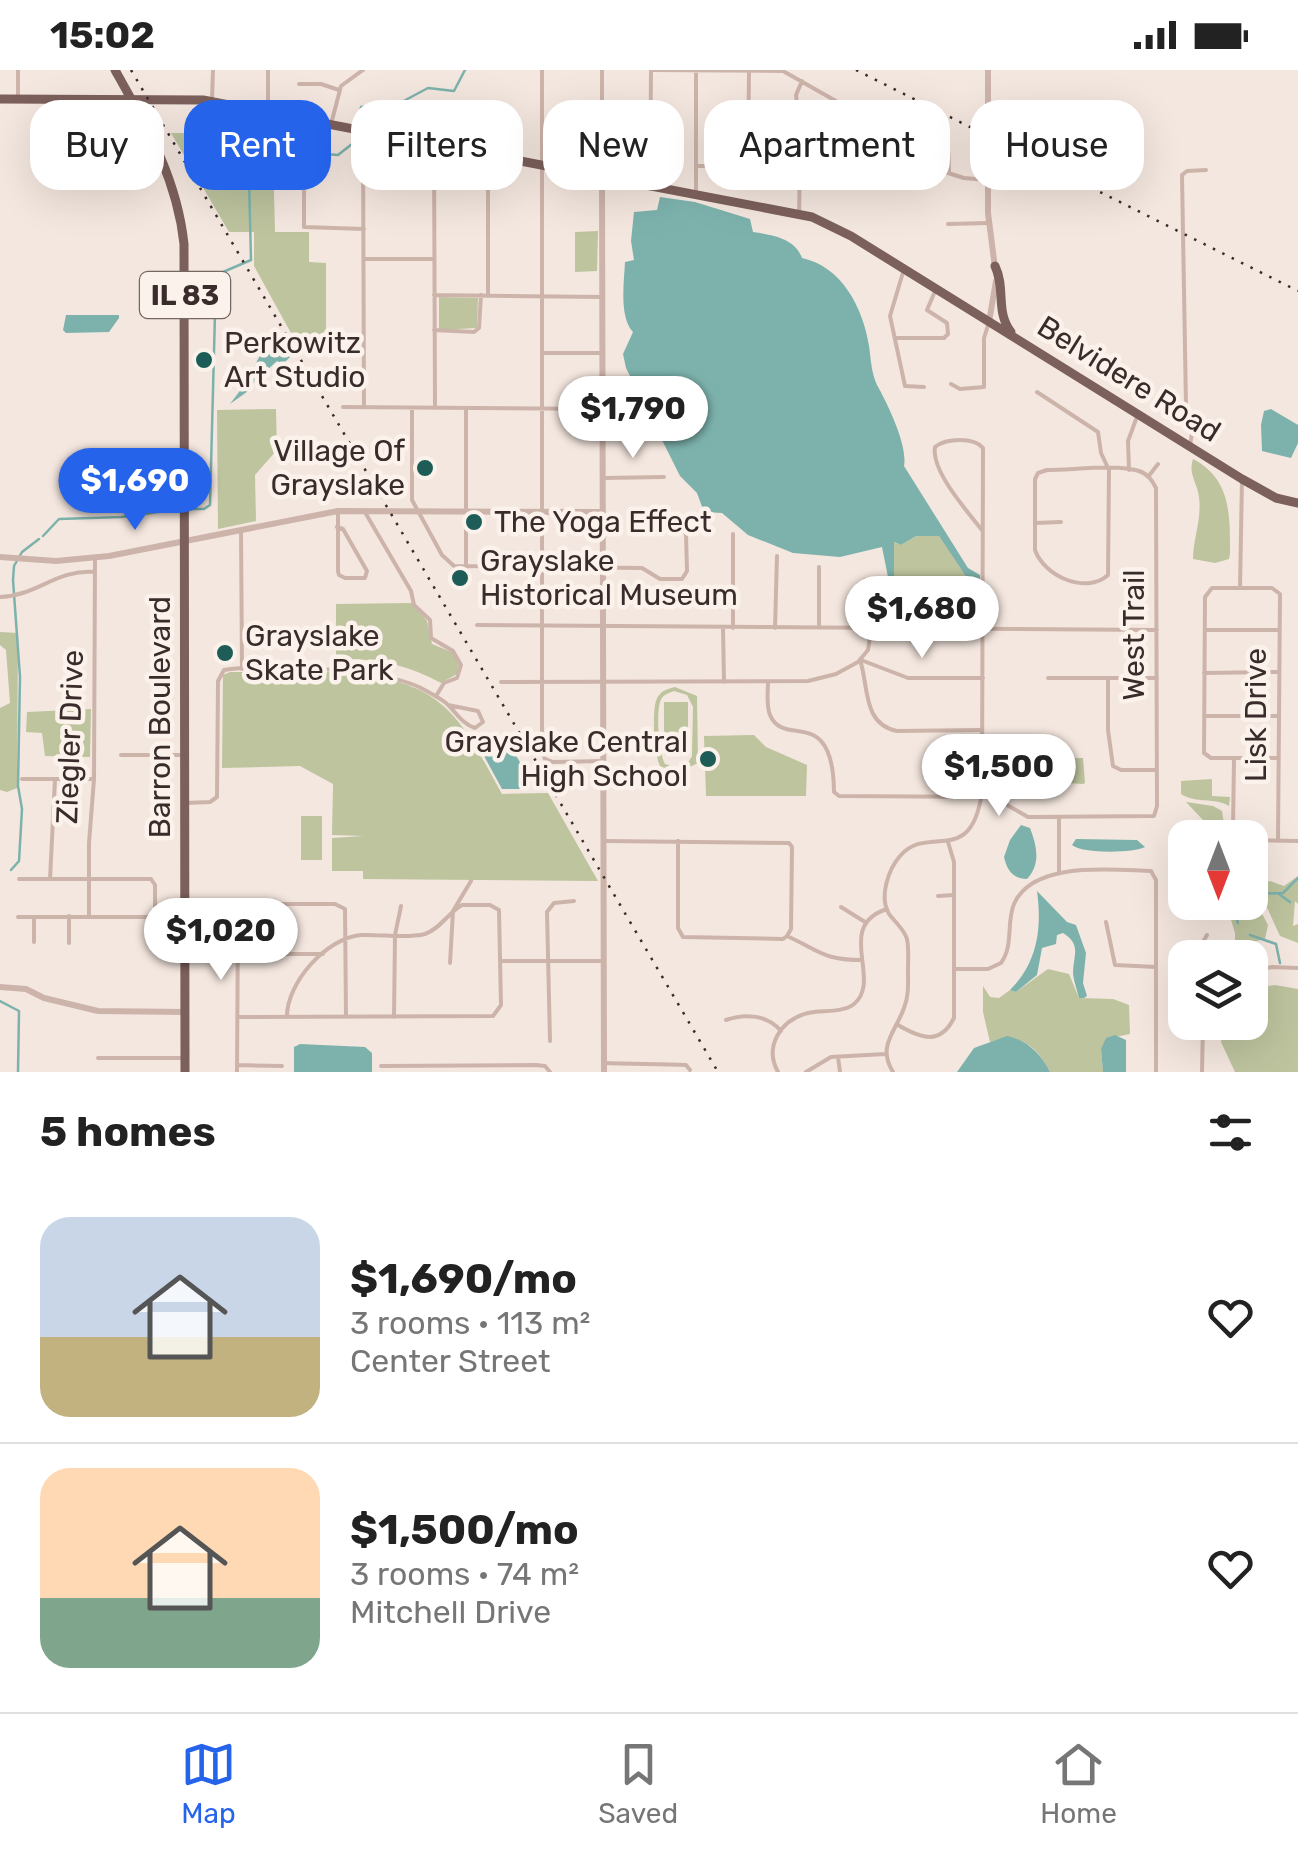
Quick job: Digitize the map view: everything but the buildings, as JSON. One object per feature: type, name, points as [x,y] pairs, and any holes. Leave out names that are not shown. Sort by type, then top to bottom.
[{"type":"main road","name":"IL 83","points":[[115,70],[131,98]]},
{"type":"main road","points":[[115,98],[121,82]]},
{"type":"main road","name":"Belvidere Road","points":[[0,99],[189,100]]},
{"type":"main road","name":"IL 83","points":[[164,159],[182,225],[185,263],[185,541]]},
{"type":"main road","name":"Belvidere Road","points":[[523,161],[542,165]]},
{"type":"main road","name":"Belvidere Road","points":[[670,190],[799,215],[836,227],[1242,479],[1276,498],[1298,503]]},
{"type":"main road","points":[[995,266],[1000,282],[1001,315],[1016,338]]},
{"type":"main road","name":"Barron Boulevard","points":[[185,541],[185,1072]]},
{"type":"street","points":[[18,70],[18,98]]},
{"type":"street","points":[[212,70],[212,100]]},
{"type":"street","points":[[268,70],[268,100]]},
{"type":"street","points":[[331,120],[339,90],[364,70]]},
{"type":"street","points":[[542,70],[542,751],[545,759],[553,762],[602,762]]},
{"type":"street","points":[[602,70],[602,100]]},
{"type":"street","points":[[652,100],[653,70],[783,72],[836,100]]},
{"type":"street","points":[[988,70],[988,100]]},
{"type":"street","points":[[696,71],[696,195]]},
{"type":"street","points":[[697,166],[744,166],[748,160],[749,71]]},
{"type":"street","points":[[797,100],[802,80]]},
{"type":"street","points":[[299,84],[321,84],[339,90]]},
{"type":"street","points":[[1190,446],[1182,175],[1206,170]]},
{"type":"street","points":[[304,190],[304,226],[364,229]]},
{"type":"street","points":[[364,190],[364,408]]},
{"type":"street","points":[[434,190],[435,408]]},
{"type":"street","points":[[488,190],[488,296]]},
{"type":"street","points":[[602,190],[604,1068],[628,1061],[686,1066],[690,1070]]},
{"type":"street","points":[[799,215],[800,190]]},
{"type":"street","points":[[951,384],[960,389],[983,388],[984,338],[995,294],[987,190]]},
{"type":"street","points":[[948,224],[988,224]]},
{"type":"street","points":[[364,258],[434,259]]},
{"type":"street","points":[[904,269],[890,310],[905,386],[924,387]]},
{"type":"street","points":[[895,338],[940,338],[948,334],[948,325],[926,310],[936,289]]},
{"type":"street","points":[[434,295],[602,297]]},
{"type":"street","points":[[434,330],[474,332],[479,328],[481,296]]},
{"type":"street","points":[[542,353],[602,353]]},
{"type":"street","points":[[1037,392],[1095,428],[1109,470],[1108,576],[1099,581],[1064,580],[1039,560],[1034,550],[1035,479],[1042,471],[1109,470],[1129,470],[1148,476],[1158,464]]},
{"type":"street","points":[[343,407],[602,409]]},
{"type":"street","points":[[412,408],[412,500],[444,558],[454,566],[642,568],[660,579],[682,579],[687,571],[686,534],[678,528],[665,529]]},
{"type":"street","points":[[466,408],[466,568]]},
{"type":"street","points":[[1129,470],[1128,441],[1138,414]]},
{"type":"street","points":[[892,1072],[885,1054],[907,999],[908,947],[904,932],[887,910],[886,885],[900,856],[918,845],[948,842],[972,826],[982,798],[983,448],[972,441],[941,442],[934,447],[933,455],[947,482],[982,530]]},
{"type":"street","name":"West Trail","points":[[1060,818],[1154,816],[1157,493],[1148,476]]},
{"type":"street","points":[[602,478],[664,477]]},
{"type":"street","points":[[1242,479],[1240,588],[1212,588],[1206,592],[1206,755],[1278,758]]},
{"type":"street","points":[[4,558],[95,558],[338,511],[602,512]]},
{"type":"street","points":[[338,511],[338,527],[338,571],[345,578],[363,578],[368,573],[338,527]]},
{"type":"street","points":[[364,512],[411,591],[414,605],[430,620],[431,638],[453,651],[461,664],[456,678],[444,683],[436,696]]},
{"type":"street","points":[[1035,523],[1061,522]]},
{"type":"street","points":[[241,530],[242,669]]},
{"type":"street","points":[[733,534],[733,628]]},
{"type":"street","points":[[775,628],[776,556]]},
{"type":"street","name":"Ziegler Drive","points":[[89,916],[95,558]]},
{"type":"street","points":[[819,567],[819,628]]},
{"type":"street","points":[[3,597],[16,596],[66,573],[95,572]]},
{"type":"street","points":[[500,682],[768,682],[825,678],[860,660],[870,644],[865,624],[865,580]]},
{"type":"street","name":"Lisk Drive","points":[[1240,588],[1277,591],[1278,840]]},
{"type":"street","points":[[477,625],[1157,630]]},
{"type":"street","points":[[723,628],[724,682]]},
{"type":"street","points":[[1204,630],[1279,630]]},
{"type":"street","points":[[860,660],[908,678],[983,678]]},
{"type":"street","points":[[860,660],[868,702],[874,718],[884,728],[982,730]]},
{"type":"street","points":[[185,803],[208,803],[217,797],[219,676],[224,670],[375,674],[436,696],[467,726],[475,728],[482,722],[478,710],[448,705]]},
{"type":"street","points":[[1204,673],[1279,672]]},
{"type":"street","points":[[1048,678],[1156,678]]},
{"type":"street","points":[[1108,678],[1112,764],[1118,770],[1157,770]]},
{"type":"street","points":[[768,682],[768,711],[774,721],[784,728],[812,734],[828,748],[836,796],[998,798],[1024,816],[1060,818],[1059,872]]},
{"type":"street","points":[[1204,716],[1279,716]]},
{"type":"street","points":[[121,755],[185,756]]},
{"type":"street","points":[[1233,820],[1234,758]]},
{"type":"street","points":[[50,879],[55,778]]},
{"type":"street","points":[[22,779],[94,779]]},
{"type":"street","points":[[603,840],[791,844],[791,930],[787,936],[700,939],[681,935],[678,842]]},
{"type":"street","points":[[1268,840],[1298,841]]},
{"type":"street","points":[[896,1024],[920,1038],[933,1038],[951,1024],[954,862],[948,842]]},
{"type":"street","points":[[954,969],[988,969],[1001,964],[1009,945],[1012,910],[1017,899],[1040,879],[1059,872],[1151,872],[1155,876],[1156,909],[1156,1072]]},
{"type":"street","points":[[20,879],[153,880],[155,916]]},
{"type":"street","points":[[287,1016],[292,988],[323,954],[361,935],[432,931],[453,911],[472,881]]},
{"type":"street","points":[[938,896],[954,895]]},
{"type":"street","points":[[550,1041],[548,907],[574,901]]},
{"type":"street","points":[[238,1017],[487,1018],[498,1013],[500,914],[496,908],[468,904],[453,911]]},
{"type":"street","points":[[282,1066],[237,1069],[241,907],[340,905],[347,915],[346,1017]]},
{"type":"street","points":[[394,1017],[395,936],[401,906]]},
{"type":"street","points":[[842,907],[865,922]]},
{"type":"street","points":[[778,1072],[771,1047],[781,1032],[805,1014],[854,1004],[862,989],[865,922],[887,910]]},
{"type":"street","points":[[450,963],[453,911]]},
{"type":"street","points":[[69,943],[70,916]]},
{"type":"street","points":[[18,917],[185,917]]},
{"type":"street","points":[[34,917],[34,942]]},
{"type":"street","points":[[1106,922],[1115,965],[1156,967]]},
{"type":"street","points":[[1204,940],[1208,935]]},
{"type":"street","points":[[787,936],[831,959],[862,960]]},
{"type":"street","points":[[238,954],[323,954]]},
{"type":"street","points":[[501,961],[604,961]]},
{"type":"street","points":[[1268,968],[1298,968]]},
{"type":"street","points":[[0,987],[26,988],[44,998],[96,1010],[185,1012]]},
{"type":"street","points":[[726,1020],[760,1017],[771,1021],[781,1032]]},
{"type":"street","points":[[1202,1072],[1203,1040]]},
{"type":"street","points":[[806,1072],[825,1059],[838,1056],[885,1054]]},
{"type":"street","points":[[838,1056],[840,1072]]},
{"type":"street","points":[[98,1058],[185,1058]]},
{"type":"street","points":[[380,1066],[549,1070]]},
{"type":"green space","points":[[171,133],[184,133],[184,155]]},
{"type":"green space","points":[[204,190],[274,190],[275,232],[309,232],[309,262],[326,263],[326,352],[302,353],[254,266],[254,232],[229,232]]},
{"type":"green space","points":[[598,231],[597,271],[575,272],[575,232]]},
{"type":"green space","points":[[439,297],[478,298],[477,328],[439,330]]},
{"type":"green space","points":[[276,409],[277,450],[255,475],[256,521],[218,529],[217,410]]},
{"type":"green space","points":[[1193,459],[1215,477],[1226,499],[1229,559],[1215,563],[1193,559],[1200,505],[1192,474]]},
{"type":"green space","points":[[916,536],[939,536],[970,582],[975,598],[894,589],[893,542],[901,545]]},
{"type":"green space","points":[[412,603],[427,621],[432,644],[454,653],[459,665],[457,674],[441,683],[398,665],[352,659],[348,663],[351,671],[328,668],[336,663],[336,604]]},
{"type":"green space","points":[[0,632],[18,633],[17,788],[7,792],[0,790],[0,708],[10,703],[6,650],[0,645]]},
{"type":"green space","points":[[330,672],[397,681],[437,701],[466,732],[502,794],[548,793],[598,881],[363,879],[363,871],[332,871],[332,838],[364,836],[332,835],[333,784],[300,766],[222,768],[223,675]]},
{"type":"green space","points":[[675,687],[697,696],[698,763],[677,773],[660,766],[654,734],[656,701],[661,693]],"holes":[[[674,691],[687,695],[693,707],[692,756],[679,768],[665,764],[663,759],[659,708],[667,694]]]},
{"type":"green space","points":[[664,702],[688,702],[688,755],[664,755]]},
{"type":"green space","points":[[91,709],[90,757],[45,756],[42,733],[26,732],[27,712]]},
{"type":"green space","points":[[754,735],[766,747],[807,765],[806,796],[706,796],[704,736]]},
{"type":"green space","points":[[1083,758],[1083,784],[1032,781],[1035,759]]},
{"type":"green space","points":[[1212,779],[1212,796],[1230,797],[1229,806],[1181,794],[1181,781]]},
{"type":"green space","points":[[1186,802],[1222,811],[1223,820],[1203,820]]},
{"type":"green space","points":[[301,816],[322,816],[322,860],[301,860]]},
{"type":"green space","points":[[1298,876],[1293,926],[1298,924],[1298,943],[1280,936],[1268,910],[1268,882],[1284,886]]},
{"type":"green space","points":[[1231,920],[1265,920],[1268,925],[1265,939],[1261,940],[1235,940]]},
{"type":"green space","points":[[1048,969],[1069,974],[1079,998],[1113,999],[1129,1005],[1130,1034],[1106,1039],[1101,1050],[1103,1072],[1050,1072],[1026,1043],[1010,1039],[990,1042],[983,1012],[983,986],[990,997],[999,998],[1010,990],[1016,992]]},
{"type":"green space","points":[[1268,986],[1298,989],[1298,1072],[1235,1072],[1221,1040],[1268,1040]]},
{"type":"water","points":[[660,197],[695,202],[750,219],[753,232],[788,242],[802,258],[828,270],[848,290],[866,331],[875,380],[900,436],[904,466],[968,568],[980,575],[981,608],[974,608],[973,587],[939,536],[916,536],[901,545],[894,542],[894,589],[963,590],[960,598],[892,597],[882,547],[840,557],[793,553],[748,535],[722,513],[704,512],[697,493],[680,476],[626,368],[623,354],[633,332],[626,318],[623,289],[625,262],[634,260],[634,212],[657,210]]},
{"type":"water","points":[[66,315],[119,318],[109,332],[66,333]]},
{"type":"water","points":[[275,335],[290,357],[283,364],[277,361],[265,372],[260,370],[251,389],[230,404],[267,342]]},
{"type":"water","points":[[1271,409],[1298,425],[1298,443],[1291,458],[1262,451],[1264,411]]},
{"type":"water","points":[[506,740],[529,777],[528,789],[502,789],[477,743]]},
{"type":"water","points":[[1021,825],[1030,828],[1036,848],[1036,861],[1027,879],[1011,873],[1004,857]]},
{"type":"water","points":[[1076,839],[1137,840],[1145,847],[1086,850],[1072,845]]},
{"type":"water","points":[[1037,891],[1067,922],[1076,925],[1086,953],[1084,998],[1079,998],[1074,978],[1074,945],[1063,933],[1057,935],[1056,944],[1042,948],[1037,975],[1016,992],[1010,990],[1027,968],[1036,944]]},
{"type":"water","points":[[1115,1035],[1126,1040],[1126,1072],[1103,1072],[1101,1049],[1106,1038]]},
{"type":"water","points":[[1007,1036],[1033,1049],[1050,1072],[957,1072],[974,1048]]},
{"type":"water","points":[[294,1047],[365,1047],[372,1053],[372,1072],[294,1072]]},
{"type":"waterway","points":[[406,100],[428,88],[454,91],[465,70]]},
{"type":"waterway","points":[[188,509],[210,505],[216,275],[251,260],[249,180],[256,154],[264,149],[338,155],[351,145]]},
{"type":"waterway","points":[[43,536],[59,519],[122,517],[180,509]]},
{"type":"waterway","points":[[11,870],[19,861],[22,809],[18,786],[20,677],[14,566],[22,552],[39,539]]},
{"type":"waterway","points":[[1268,893],[1283,893],[1298,878]]},
{"type":"waterway","points":[[1279,894],[1290,902]]},
{"type":"waterway","points":[[1250,935],[1276,944],[1280,963]]},
{"type":"waterway","points":[[0,1001],[19,1011],[18,1072]]},
{"type":"railway","points":[[131,70],[718,1072]]},
{"type":"railway","points":[[856,70],[1298,291]]},
{"type":"place","name":"Perkowitz Art Studio","points":[[204,360]]},
{"type":"place","name":"Village Of Grayslake","points":[[425,468]]},
{"type":"place","name":"The Yoga Effect","points":[[474,522]]},
{"type":"place","name":"Grayslake Historical Museum","points":[[460,578]]},
{"type":"place","name":"Grayslake Skate Park","points":[[225,653]]},
{"type":"place","name":"Grayslake Central High School","points":[[708,759]]}]
